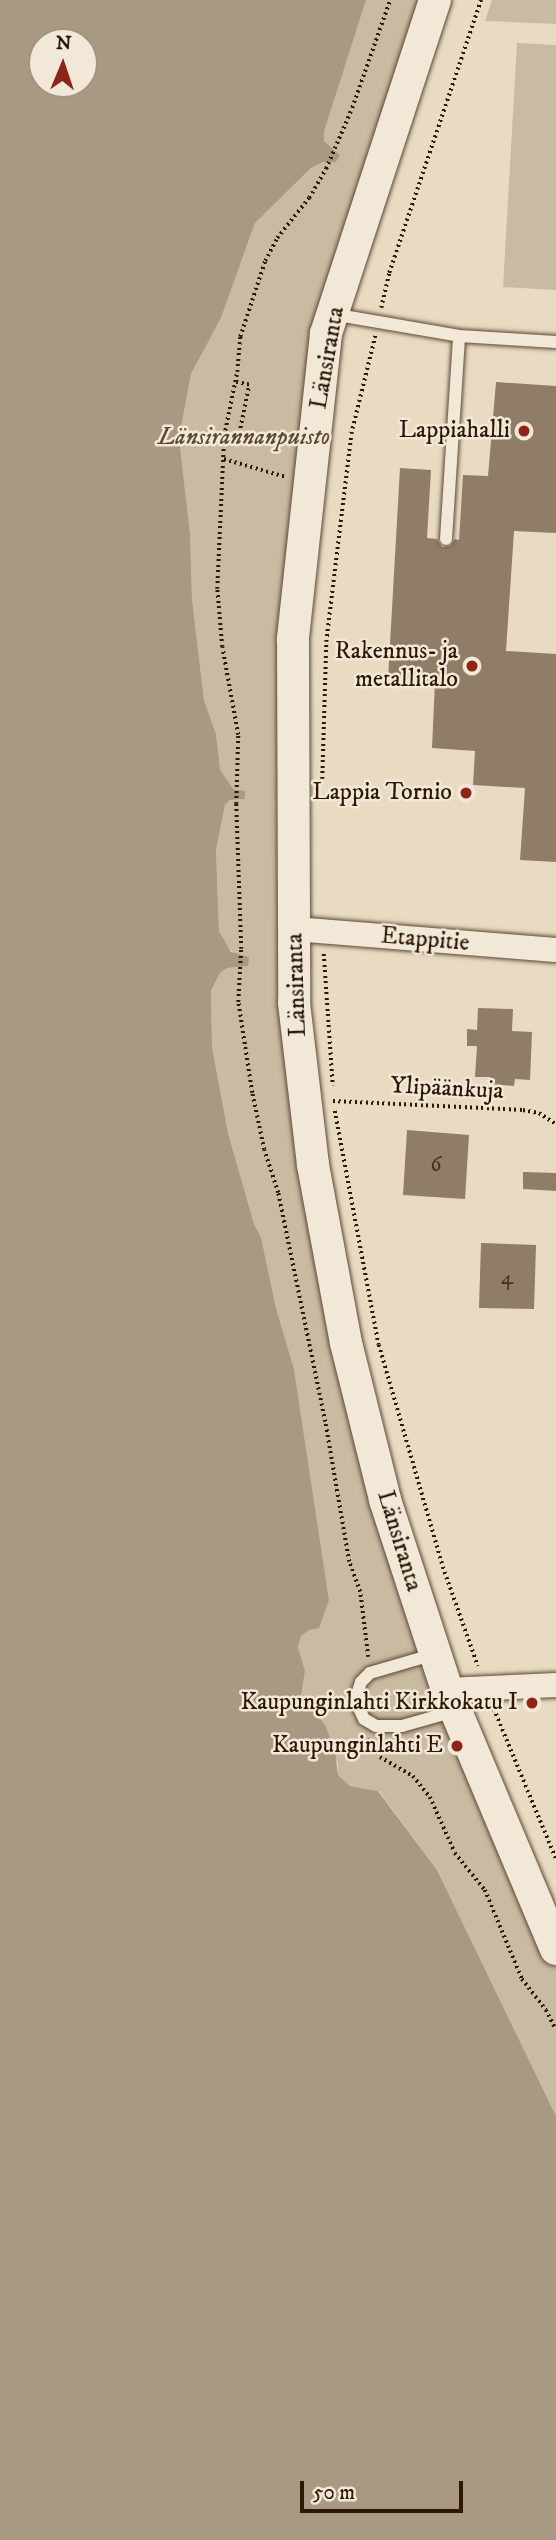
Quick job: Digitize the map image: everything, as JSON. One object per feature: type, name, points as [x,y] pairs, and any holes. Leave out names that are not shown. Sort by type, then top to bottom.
[{"type":"street","name":"Länsiranta","points":[[436,0],[326,334],[293,639],[294,1003],[313,1165],[346,1343],[385,1500],[451,1701],[556,1949]]},
{"type":"street","name":"Etappitie","points":[[294,929],[556,950]]},
{"type":"street","points":[[451,1701],[556,1685]]},
{"type":"lane","points":[[332,314],[459,336],[556,342]]},
{"type":"lane","points":[[446,539],[459,336]]},
{"type":"lane","points":[[435,1654],[370,1673],[361,1682],[357,1694],[358,1706],[364,1719],[376,1726],[402,1726],[451,1701]]},
{"type":"path","points":[[370,1673],[360,1592],[349,1562],[325,1422],[278,1192],[252,1093],[238,1002],[242,949],[236,804],[239,759],[236,710],[222,647],[217,589],[224,436],[235,382],[240,337],[265,261],[277,238],[309,198],[326,169],[352,108],[390,0]]},
{"type":"path","points":[[224,436],[239,439],[249,384],[235,382]]},
{"type":"path","points":[[224,460],[310,483]]},
{"type":"path","name":"Ylipäänkuja","points":[[333,1101],[523,1110],[539,1113],[556,1124]]},
{"type":"path","points":[[364,1719],[368,1743],[380,1757],[413,1776],[430,1797],[455,1853],[485,1890],[523,1979],[546,2010],[556,2030]]},
{"type":"green space","name":"Länsirannanpuisto","points":[[366,0],[431,0],[303,472],[306,1164],[440,1692],[556,1967],[556,2116],[437,1870],[379,1791],[350,1786],[338,1775],[338,1764],[317,1712],[304,1702],[301,1696],[305,1671],[298,1647],[301,1636],[309,1630],[329,1600],[294,1369],[276,1308],[261,1237],[254,1224],[228,1133],[212,1047],[211,991],[220,973],[227,968],[248,966],[224,944],[219,931],[216,850],[225,805],[230,800],[245,799],[245,792],[234,790],[219,770],[216,734],[204,700],[192,599],[190,533],[179,438],[191,374],[221,318],[255,223],[311,168],[323,162],[336,162],[340,155],[324,141],[324,132]]},
{"type":"green space","points":[[492,0],[556,0],[556,24],[485,21]]},
{"type":"green space","points":[[517,43],[556,45],[556,290],[503,287]]},
{"type":"shaded area","points":[[0,0],[366,0],[324,132],[324,141],[340,155],[336,162],[323,162],[311,168],[255,223],[221,318],[191,374],[179,438],[190,533],[192,599],[204,700],[216,734],[220,770],[234,790],[245,791],[245,799],[230,800],[225,805],[216,850],[219,931],[231,952],[249,957],[248,966],[227,968],[220,973],[211,991],[212,1047],[228,1133],[254,1224],[261,1237],[276,1308],[294,1369],[329,1600],[319,1628],[309,1630],[301,1636],[298,1647],[305,1671],[301,1696],[325,1725],[335,1750],[338,1775],[350,1786],[378,1791],[437,1870],[556,2116],[556,2540],[0,2540]]},
{"type":"building","name":"Rakennus- ja metallitalo","points":[[496,382],[556,386],[556,533],[514,531],[506,651],[556,654],[556,862],[520,860],[525,788],[473,785],[475,751],[432,748],[435,681],[388,679],[400,468],[431,470],[427,538],[437,539],[442,547],[450,546],[455,539],[459,540],[463,475],[488,476]]},
{"type":"building","points":[[478,1008],[513,1009],[512,1031],[532,1032],[530,1080],[515,1079],[514,1086],[490,1084],[490,1077],[475,1077],[477,1046],[467,1046],[467,1029],[477,1030]]},
{"type":"building","points":[[407,1130],[469,1135],[465,1199],[403,1195]]},
{"type":"building","points":[[523,1172],[556,1173],[556,1191],[523,1189]]},
{"type":"building","points":[[481,1243],[536,1245],[534,1309],[479,1308]]},
{"type":"place","name":"Lappiahalli","points":[[524,431]]},
{"type":"place","name":"Rakennus- ja metallitalo","points":[[472,666]]},
{"type":"place","name":"Lappia Tornio","points":[[466,793]]},
{"type":"place","name":"Kaupunginlahti Kirkkokatu I","points":[[532,1703]]},
{"type":"place","name":"Kaupunginlahti E","points":[[457,1746]]}]
